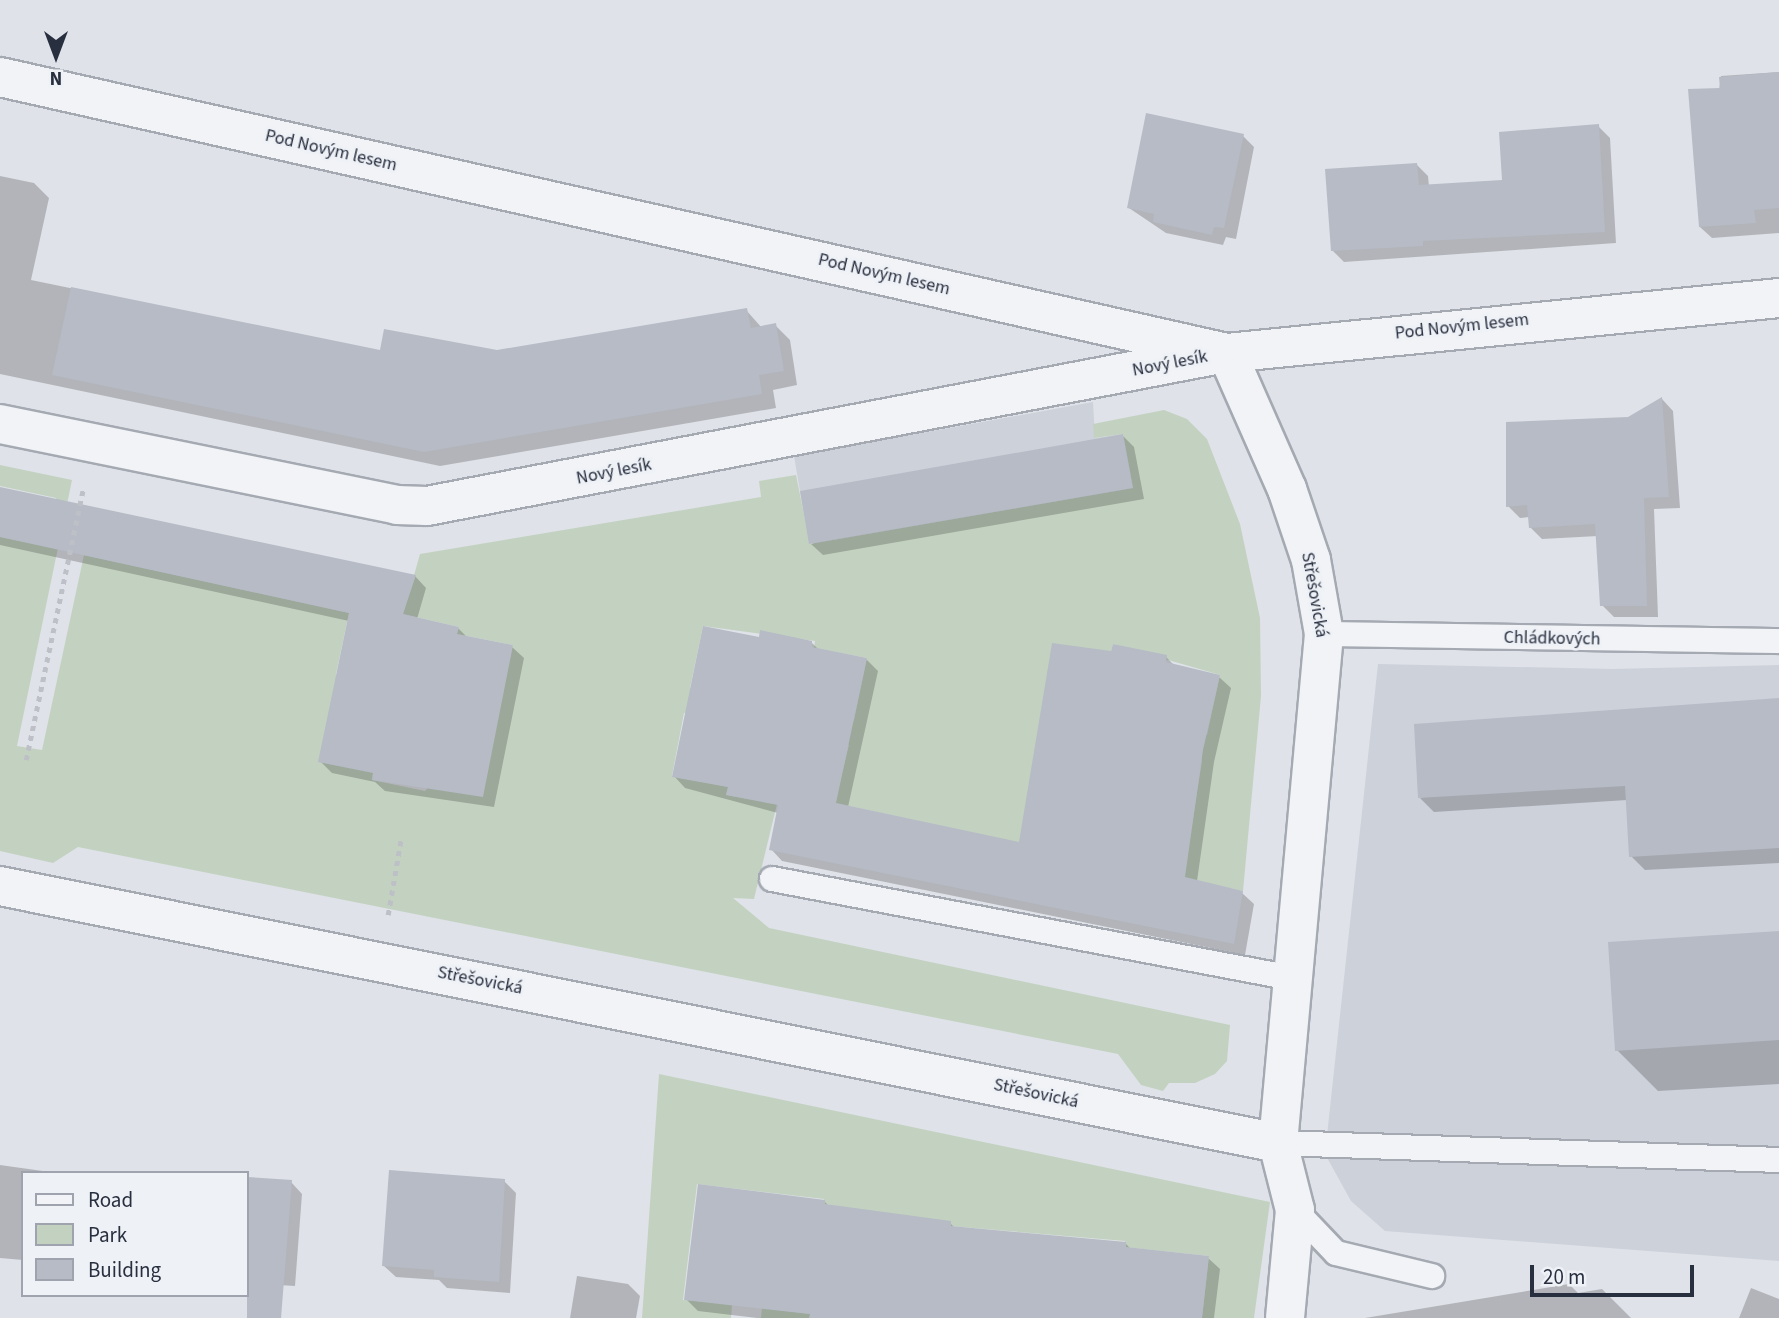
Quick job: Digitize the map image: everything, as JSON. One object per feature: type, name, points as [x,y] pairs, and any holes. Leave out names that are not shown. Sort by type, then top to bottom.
[{"type":"street","name":"Pod Novým lesem","points":[[0,77],[1227,353],[1779,298]]},
{"type":"street","name":"Nový lesík","points":[[0,424],[397,505],[427,506],[1227,353]]},
{"type":"street","name":"Střešovická","points":[[0,886],[379,960],[1278,1143],[1324,634],[1311,560],[1287,489],[1227,353]]},
{"type":"street","points":[[1278,1143],[1295,1210],[1285,1318]]},
{"type":"lane","name":"Chládkových","points":[[1324,634],[1779,641]]},
{"type":"lane","points":[[772,879],[1293,978]]},
{"type":"lane","points":[[1278,1143],[1779,1160]]},
{"type":"lane","points":[[1295,1210],[1336,1253],[1432,1276]]},
{"type":"path","points":[[26,760],[85,484]]},
{"type":"path","points":[[379,960],[401,839]]},
{"type":"shaded area","points":[[1093,402],[1095,438],[1123,434],[1133,488],[809,544],[794,456]]},
{"type":"shaded area","points":[[1378,664],[1613,669],[1779,665],[1779,1261],[1385,1231],[1351,1201],[1325,1154]]},
{"type":"green space","points":[[1164,410],[1187,419],[1207,439],[1240,524],[1260,618],[1261,696],[1243,891],[835,803],[849,745],[840,743],[854,720],[867,658],[814,648],[815,641],[703,626],[690,688],[700,691],[695,714],[684,713],[672,776],[728,787],[726,795],[777,804],[754,899],[733,898],[769,928],[1230,1025],[1227,1061],[1215,1074],[1195,1083],[1169,1083],[1163,1091],[1141,1085],[1118,1054],[78,847],[53,863],[0,851],[0,537],[46,546],[56,498],[0,486],[0,465],[72,480],[17,746],[42,750],[84,555],[349,613],[336,674],[373,773],[372,780],[425,791],[499,709],[513,645],[457,634],[459,627],[403,614],[420,554],[761,497],[759,481],[796,475],[810,544],[1133,488],[1123,434],[1094,438],[1093,424]],"holes":[[[1113,644],[1220,675],[1207,735],[1197,735],[1202,761],[1192,825],[1111,651]]]},
{"type":"green space","points":[[659,1074],[1270,1202],[1254,1318],[1202,1318],[1209,1256],[1124,1247],[1125,1241],[950,1226],[825,1204],[824,1199],[697,1184],[683,1300],[732,1304],[731,1318],[642,1318]]},
{"type":"green space","points":[[762,1308],[810,1314],[816,1318],[761,1318]]},
{"type":"building","points":[[1779,72],[1779,208],[1754,210],[1756,223],[1699,227],[1688,89],[1720,88],[1719,77]]},
{"type":"building","points":[[1146,113],[1244,134],[1224,228],[1214,227],[1212,235],[1153,222],[1154,214],[1127,208]]},
{"type":"building","points":[[1599,124],[1605,232],[1423,241],[1423,246],[1331,251],[1325,169],[1417,163],[1419,185],[1502,180],[1499,132]]},
{"type":"building","points":[[71,287],[380,350],[384,329],[497,350],[747,308],[751,328],[776,323],[784,371],[759,375],[762,394],[424,452],[52,375]]},
{"type":"building","points":[[1662,397],[1669,497],[1644,498],[1647,606],[1600,606],[1595,524],[1529,528],[1527,505],[1506,507],[1506,422],[1628,417]]},
{"type":"building","points":[[1123,434],[1133,488],[809,544],[800,491]]},
{"type":"building","points":[[0,487],[416,575],[403,614],[459,627],[457,634],[513,645],[483,797],[372,780],[373,773],[318,762],[349,613],[0,537]]},
{"type":"building","points":[[703,626],[759,637],[760,630],[812,641],[812,647],[867,658],[836,803],[1019,842],[1052,643],[1111,651],[1113,644],[1167,655],[1166,662],[1220,675],[1203,750],[1185,877],[1243,891],[1234,944],[769,850],[778,805],[726,795],[728,787],[672,777]]},
{"type":"building","points":[[1779,698],[1779,848],[1629,857],[1625,786],[1418,798],[1414,724]]},
{"type":"building","points":[[1779,931],[1779,1040],[1615,1051],[1608,942]]},
{"type":"building","points":[[389,1170],[505,1179],[499,1282],[434,1277],[434,1270],[382,1266]]},
{"type":"building","points":[[248,1177],[292,1180],[281,1318],[247,1318]]},
{"type":"building","points":[[698,1184],[825,1200],[825,1204],[951,1221],[951,1226],[1126,1242],[1126,1247],[1209,1256],[1202,1318],[809,1318],[810,1314],[684,1300]]}]
